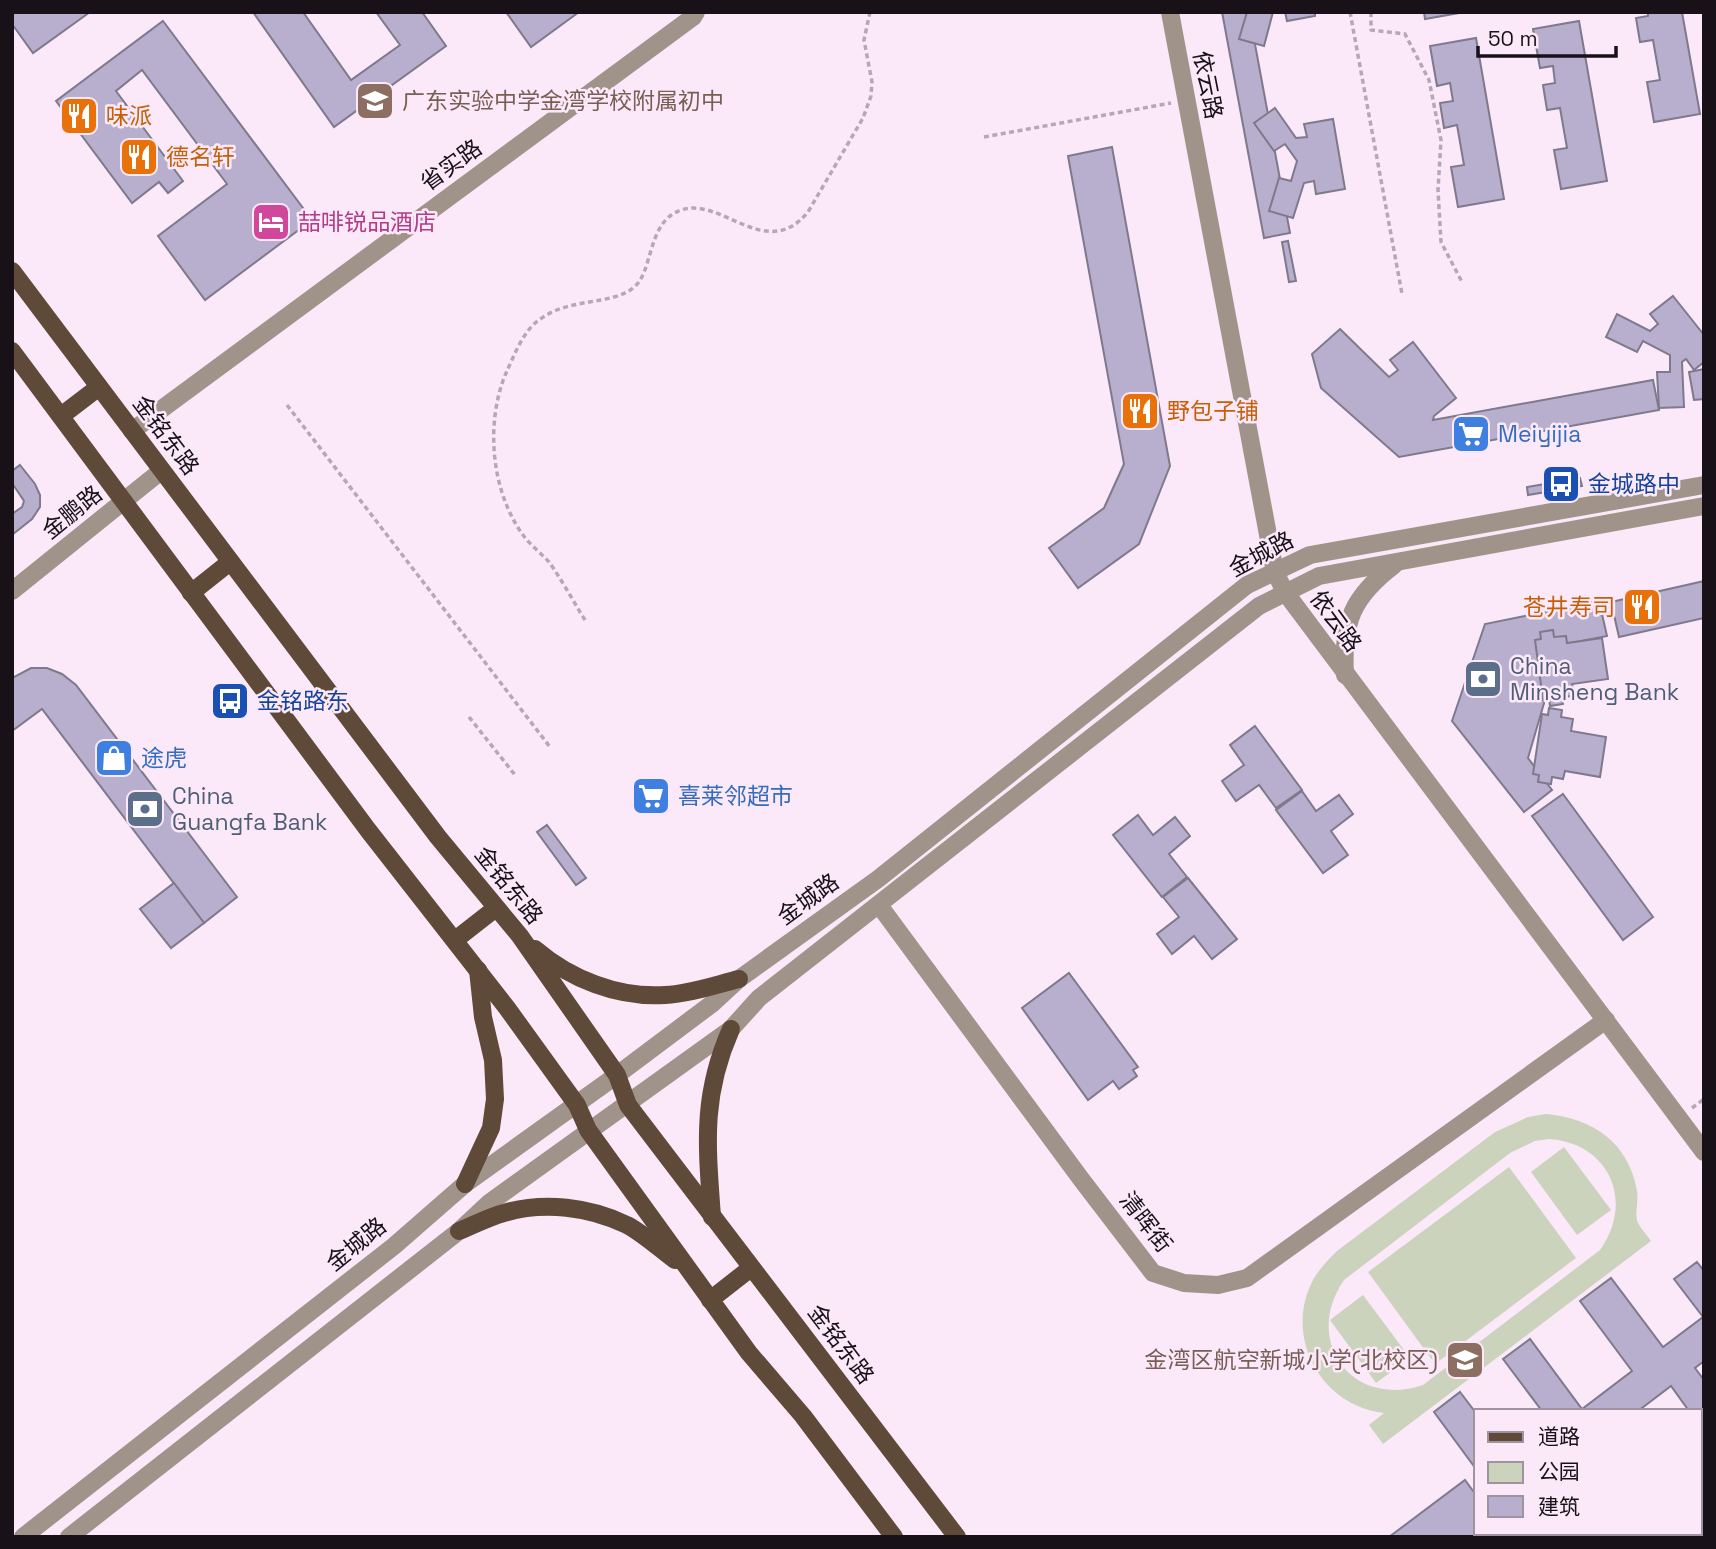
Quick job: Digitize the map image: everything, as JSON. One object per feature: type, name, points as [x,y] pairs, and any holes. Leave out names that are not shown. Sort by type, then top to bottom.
[{"type":"main road","name":"金铭东路","points":[[12,271],[438,836],[520,936],[617,1075],[628,1105],[957,1537]]},
{"type":"main road","points":[[12,351],[368,830],[478,970],[577,1105],[588,1130],[710,1300],[894,1537]]},
{"type":"main road","points":[[61,416],[99,387]]},
{"type":"main road","points":[[191,593],[230,562]]},
{"type":"main road","points":[[455,940],[496,908]]},
{"type":"main road","points":[[520,936],[549,961],[572,975],[604,987],[635,994],[666,995],[739,979]]},
{"type":"main road","points":[[466,1184],[491,1128],[495,1099],[493,1060],[483,1017],[478,970]]},
{"type":"main road","points":[[712,1217],[706,1144],[708,1106],[712,1079],[731,1029]]},
{"type":"main road","points":[[459,1231],[506,1212],[547,1207],[579,1209],[605,1215],[629,1226],[689,1271]]},
{"type":"main road","points":[[710,1300],[751,1268]]},
{"type":"street","name":"省实路","points":[[132,431],[693,17],[696,12]]},
{"type":"street","name":"依云路","points":[[1170,12],[1275,572],[1285,592],[1345,675],[1704,1152]]},
{"type":"street","name":"金鹏路","points":[[12,591],[162,471]]},
{"type":"street","name":"金城路","points":[[23,1537],[394,1246],[466,1184],[577,1105],[713,1003],[739,979],[877,880],[1247,585],[1310,555],[1704,485]]},
{"type":"street","name":"金城路","points":[[69,1537],[459,1231],[489,1203],[731,1029],[759,998],[1245,616],[1319,576],[1704,506]]},
{"type":"street","points":[[1345,675],[1343,645],[1350,615],[1360,596],[1373,581],[1396,563]]},
{"type":"street","name":"清晖街","points":[[879,905],[1153,1273],[1184,1283],[1218,1285],[1247,1278],[1606,1020]]},
{"type":"path","points":[[585,620],[548,562],[523,535],[505,499],[495,459],[495,422],[499,389],[511,362],[537,321],[562,306],[618,295],[634,288],[641,279],[654,237],[679,210],[707,210],[764,231],[782,230],[799,223],[857,128],[871,96],[872,82],[864,40],[870,12]]},
{"type":"path","points":[[1350,12],[1402,294]]},
{"type":"path","points":[[1371,12],[1371,30],[1405,34],[1429,80],[1441,140],[1438,190],[1441,242],[1462,282]]},
{"type":"path","points":[[984,137],[1186,100]]},
{"type":"path","points":[[287,405],[550,747]]},
{"type":"path","points":[[469,717],[515,775]]},
{"type":"green space","points":[[1546,1114],[1579,1121],[1593,1127],[1617,1147],[1633,1174],[1638,1223],[1651,1241],[1383,1444],[1369,1425],[1384,1413],[1362,1408],[1342,1397],[1326,1383],[1314,1365],[1306,1345],[1303,1324],[1305,1302],[1313,1280],[1337,1251],[1495,1132],[1528,1117]],"holes":[[[1549,1139],[1570,1143],[1587,1151],[1601,1163],[1615,1194],[1615,1213],[1610,1231],[1600,1250],[1423,1385],[1397,1390],[1375,1387],[1356,1378],[1341,1364],[1332,1346],[1329,1326],[1332,1303],[1344,1280],[1510,1153],[1535,1141]]]},
{"type":"green space","points":[[1564,1147],[1611,1210],[1577,1235],[1531,1172]]},
{"type":"green space","points":[[1509,1167],[1576,1258],[1435,1364],[1368,1272]]},
{"type":"green space","points":[[1363,1295],[1410,1358],[1376,1383],[1330,1320]]},
{"type":"building","points":[[12,12],[90,12],[33,53],[12,24]]},
{"type":"building","points":[[253,12],[303,12],[351,80],[400,45],[376,12],[422,12],[446,46],[334,127]]},
{"type":"building","points":[[506,12],[579,12],[531,47]]},
{"type":"building","points":[[1222,12],[1249,12],[1290,233],[1264,238]]},
{"type":"building","points":[[1247,12],[1273,12],[1264,46],[1239,39]]},
{"type":"building","points":[[1285,12],[1315,12],[1315,16],[1287,21]]},
{"type":"building","points":[[1424,12],[1465,12],[1425,19]]},
{"type":"building","points":[[1648,12],[1682,12],[1700,114],[1654,122],[1647,82],[1660,80],[1653,40],[1640,42],[1636,18],[1648,16]]},
{"type":"building","points":[[163,21],[312,220],[205,300],[158,236],[227,184],[142,70],[116,91],[183,181],[168,193],[159,182],[132,203],[56,101]]},
{"type":"building","points":[[1579,21],[1607,181],[1561,189],[1554,150],[1567,148],[1560,108],[1547,110],[1543,85],[1555,83],[1553,66],[1540,68],[1533,29]]},
{"type":"building","points":[[1476,38],[1504,199],[1458,207],[1451,167],[1464,165],[1457,125],[1444,128],[1440,103],[1453,101],[1450,83],[1437,86],[1430,46]]},
{"type":"building","points":[[1275,108],[1296,138],[1307,137],[1304,124],[1333,119],[1345,189],[1316,194],[1314,181],[1304,183],[1293,218],[1269,211],[1279,178],[1291,181],[1297,161],[1285,144],[1274,151],[1254,123]]},
{"type":"building","points":[[1112,147],[1170,466],[1139,544],[1078,588],[1049,548],[1104,508],[1124,464],[1068,156]]},
{"type":"building","points":[[1288,241],[1296,281],[1289,282],[1282,242]]},
{"type":"building","points":[[1673,296],[1704,335],[1704,362],[1694,370],[1686,359],[1682,362],[1684,407],[1659,408],[1657,372],[1670,372],[1670,355],[1643,341],[1637,352],[1606,337],[1617,314],[1650,331],[1658,324],[1650,314]]},
{"type":"building","points":[[1340,329],[1389,377],[1398,370],[1390,360],[1413,342],[1456,398],[1434,416],[1433,420],[1653,380],[1659,410],[1399,457],[1321,388],[1312,354]]},
{"type":"building","points":[[1704,369],[1704,399],[1694,400],[1689,372]]},
{"type":"building","points":[[20,465],[35,484],[40,495],[40,507],[32,519],[12,535],[12,514],[22,507],[24,501],[12,483],[12,471]]},
{"type":"building","points":[[1580,478],[1582,486],[1528,495],[1527,487]]},
{"type":"building","points":[[1704,581],[1704,618],[1619,637],[1611,602]]},
{"type":"building","points":[[1599,601],[1607,636],[1561,645],[1528,758],[1552,790],[1524,812],[1452,721],[1485,624]]},
{"type":"building","points":[[1553,630],[1554,637],[1566,636],[1567,643],[1602,638],[1608,679],[1572,684],[1574,696],[1562,697],[1563,704],[1550,706],[1549,699],[1543,700],[1535,640],[1541,639],[1540,632]]},
{"type":"building","points":[[31,668],[47,668],[62,674],[76,685],[237,897],[204,923],[42,709],[12,731],[12,678]]},
{"type":"building","points":[[1549,708],[1562,710],[1561,717],[1573,719],[1571,731],[1606,737],[1600,777],[1565,771],[1563,779],[1552,777],[1551,784],[1538,782],[1539,775],[1533,774],[1542,714],[1548,715]]},
{"type":"building","points":[[1255,726],[1302,790],[1276,808],[1259,785],[1236,801],[1222,781],[1244,765],[1230,745]]},
{"type":"building","points":[[1302,791],[1316,811],[1339,795],[1353,814],[1331,831],[1348,855],[1323,873],[1276,810]]},
{"type":"building","points":[[1563,794],[1653,917],[1623,940],[1532,816]]},
{"type":"building","points":[[1138,815],[1153,835],[1175,817],[1190,836],[1169,854],[1187,877],[1162,897],[1113,835]]},
{"type":"building","points":[[547,825],[586,878],[576,885],[537,832]]},
{"type":"building","points":[[1188,878],[1237,939],[1212,959],[1194,936],[1172,954],[1157,934],[1179,917],[1163,897]]},
{"type":"building","points":[[174,883],[204,923],[171,948],[140,909]]},
{"type":"building","points":[[1069,973],[1138,1067],[1133,1070],[1137,1076],[1119,1089],[1113,1081],[1088,1100],[1022,1008]]},
{"type":"building","points":[[1697,1262],[1704,1271],[1704,1361],[1695,1368],[1704,1380],[1704,1430],[1702,1409],[1688,1409],[1671,1386],[1641,1409],[1582,1409],[1632,1371],[1580,1301],[1611,1278],[1663,1347],[1703,1317],[1674,1279]]},
{"type":"building","points":[[1530,1339],[1582,1409],[1540,1409],[1503,1359]]},
{"type":"building","points":[[1460,1392],[1474,1410],[1474,1466],[1434,1412]]},
{"type":"building","points":[[1465,1480],[1474,1492],[1474,1535],[1507,1537],[1389,1537]]},
{"type":"place","name":"广东实验中学金湾学校附属初中","points":[[375,101]]},
{"type":"place","name":"味派","points":[[79,116]]},
{"type":"place","name":"德名轩","points":[[139,157]]},
{"type":"place","name":"喆啡锐品酒店","points":[[271,222]]},
{"type":"place","name":"野包子铺","points":[[1140,411]]},
{"type":"place","name":"Meiyijia","points":[[1471,434]]},
{"type":"place","name":"金城路中","points":[[1561,484]]},
{"type":"place","name":"苍井寿司","points":[[1642,607]]},
{"type":"place","name":"China Minsheng Bank","points":[[1483,679]]},
{"type":"place","name":"金铭路东","points":[[230,701]]},
{"type":"place","name":"途虎","points":[[114,758]]},
{"type":"place","name":"喜莱邻超市","points":[[651,796]]},
{"type":"place","name":"China Guangfa Bank","points":[[145,809]]},
{"type":"place","name":"金湾区航空新城小学(北校区)","points":[[1465,1360]]}]
